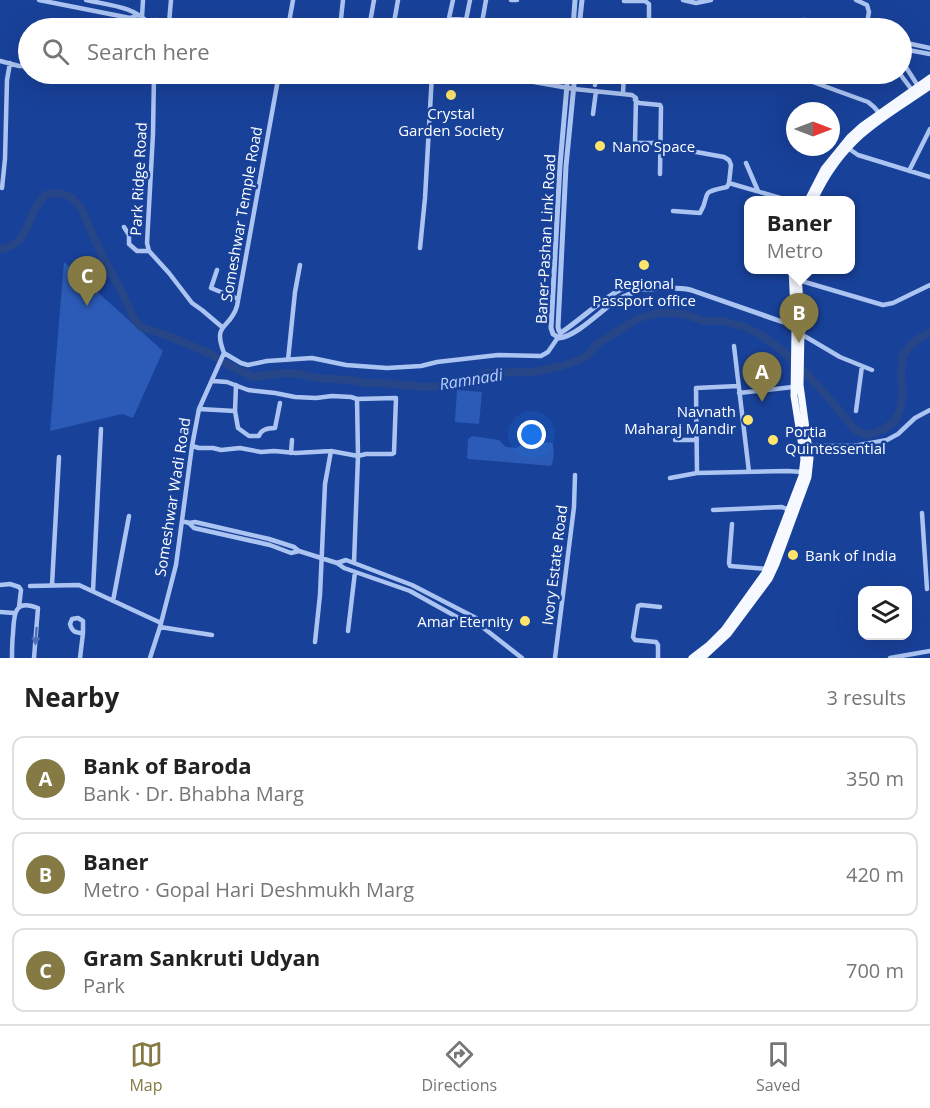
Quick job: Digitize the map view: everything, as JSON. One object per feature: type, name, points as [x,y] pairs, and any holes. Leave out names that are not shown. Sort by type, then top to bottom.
[{"type":"main road","points":[[810,196],[820,176],[844,144],[862,126],[930,78]]},
{"type":"main road","points":[[817,196],[829,172],[848,148],[866,131],[930,86]]},
{"type":"main road","points":[[692,658],[724,630],[768,572],[789,510],[796,500],[804,459],[795,385],[797,354],[792,274]]},
{"type":"main road","points":[[797,354],[801,334],[798,274]]},
{"type":"main road","points":[[702,658],[728,634],[768,572],[796,500],[808,477],[810,467],[808,446],[795,385]]},
{"type":"street","points":[[39,0],[130,18],[140,16]]},
{"type":"street","points":[[73,6],[74,0]]},
{"type":"street","points":[[86,0],[130,10],[140,16]]},
{"type":"street","points":[[140,16],[143,0]]},
{"type":"street","points":[[169,18],[171,0]]},
{"type":"street","points":[[290,18],[293,0]]},
{"type":"street","points":[[341,18],[343,0]]},
{"type":"street","points":[[371,18],[374,0]]},
{"type":"street","points":[[395,18],[399,0]]},
{"type":"street","points":[[449,18],[453,0]]},
{"type":"street","points":[[466,18],[470,0]]},
{"type":"street","points":[[483,18],[486,0]]},
{"type":"street","points":[[511,0],[517,0]]},
{"type":"street","points":[[575,0],[575,18]]},
{"type":"street","points":[[578,18],[582,0]]},
{"type":"street","points":[[683,1],[696,3],[711,0]]},
{"type":"street","points":[[856,0],[867,5],[868,18]]},
{"type":"street","points":[[624,1],[645,1],[649,4],[649,18]]},
{"type":"street","points":[[912,44],[930,48]]},
{"type":"street","points":[[912,51],[930,54]]},
{"type":"street","points":[[0,60],[18,66]]},
{"type":"street","points":[[2,188],[7,80],[10,63]]},
{"type":"street","points":[[912,81],[915,88]]},
{"type":"street","name":"Park Ridge Road","points":[[153,84],[153,134],[147,243],[149,251],[192,303],[222,327]]},
{"type":"street","name":"Someshwar Temple Road","points":[[222,327],[233,317],[238,299],[277,84]]},
{"type":"street","points":[[420,248],[431,84]]},
{"type":"street","points":[[547,84],[570,88],[596,88],[635,96],[635,143],[661,143]]},
{"type":"street","name":"Baner-Pashan Link Road","points":[[569,84],[570,88]]},
{"type":"street","name":"Baner-Pashan Link Road","points":[[571,84],[560,165],[551,328],[553,334],[558,335],[620,290],[631,287],[691,290],[783,322],[795,322]]},
{"type":"street","points":[[593,114],[596,84]]},
{"type":"street","points":[[623,84],[623,93]]},
{"type":"street","points":[[820,84],[868,102],[880,114]]},
{"type":"street","points":[[911,84],[915,88]]},
{"type":"street","points":[[635,100],[639,103],[660,106],[660,174]]},
{"type":"street","points":[[909,171],[930,129]]},
{"type":"street","points":[[924,142],[930,144]]},
{"type":"street","points":[[673,211],[700,213],[707,194],[710,191],[727,187],[729,183],[729,160],[724,157],[674,148]]},
{"type":"street","points":[[848,148],[858,155],[930,177]]},
{"type":"street","points":[[746,163],[759,192]]},
{"type":"street","points":[[729,183],[771,196]]},
{"type":"street","points":[[124,227],[129,235],[129,244],[136,251],[149,251]]},
{"type":"street","points":[[288,360],[300,265]]},
{"type":"street","points":[[217,270],[211,288],[238,299]]},
{"type":"street","points":[[798,280],[883,304],[893,303],[930,285]]},
{"type":"street","points":[[222,327],[220,338],[224,353],[198,409],[235,411]]},
{"type":"street","points":[[801,334],[840,357],[872,370]]},
{"type":"street","points":[[224,353],[248,365],[267,361],[312,358],[346,365],[387,368],[421,366],[487,356],[541,356],[548,352],[558,335]]},
{"type":"street","points":[[735,346],[749,472]]},
{"type":"street","points":[[856,411],[862,366]]},
{"type":"street","points":[[192,446],[221,450],[240,448],[255,452],[331,452],[358,456],[394,453],[396,398],[357,399],[332,396],[295,398],[248,390],[227,382],[213,380]]},
{"type":"street","points":[[739,393],[795,385]]},
{"type":"street","points":[[236,386],[235,411],[238,428],[249,436],[259,436],[265,429],[275,428],[280,403]]},
{"type":"street","points":[[697,473],[696,388],[738,386]]},
{"type":"street","points":[[354,563],[358,456],[357,399]]},
{"type":"street","name":"Someshwar Wadi Road","points":[[150,658],[176,565],[198,409]]},
{"type":"street","points":[[808,446],[854,446],[887,440],[898,434],[915,418],[930,410]]},
{"type":"street","points":[[93,591],[101,429]]},
{"type":"street","points":[[291,453],[292,440]]},
{"type":"street","points":[[675,440],[697,440]]},
{"type":"street","points":[[315,642],[320,595],[325,484],[331,452]]},
{"type":"street","points":[[52,585],[59,457]]},
{"type":"street","points":[[670,478],[697,473],[803,472]]},
{"type":"street","name":"Ivory Estate Road","points":[[555,658],[573,516],[575,475]]},
{"type":"street","points":[[713,510],[782,507],[789,510]]},
{"type":"street","points":[[922,513],[928,566],[927,589]]},
{"type":"street","points":[[113,601],[129,516]]},
{"type":"street","points":[[182,521],[268,538],[299,551],[337,562],[344,568],[410,591],[473,626],[481,626]]},
{"type":"street","points":[[732,524],[730,566],[768,572]]},
{"type":"street","points":[[337,562],[346,560],[412,585],[476,618],[481,626],[522,658]]},
{"type":"street","points":[[348,631],[355,572]]},
{"type":"street","points":[[0,585],[10,584],[21,590],[19,607],[14,613],[12,658]]},
{"type":"street","points":[[30,586],[79,585],[160,625],[212,635]]},
{"type":"street","points":[[658,658],[656,642],[635,640],[633,637],[638,606],[660,607]]},
{"type":"street","points":[[19,607],[38,608],[34,658]]},
{"type":"street","points":[[0,612],[14,613]]},
{"type":"street","points":[[80,658],[83,633]]},
{"type":"street","points":[[890,658],[929,652],[928,658]]},
{"type":"shaded area","points":[[64,262],[163,351],[133,418],[122,414],[50,431]]},
{"type":"shaded area","points":[[457,390],[482,392],[479,424],[455,422]]},
{"type":"shaded area","points":[[472,436],[499,440],[506,447],[517,448],[526,441],[552,443],[554,451],[551,466],[469,459],[467,458],[468,439]]},
{"type":"waterway","name":"Ramnadi","points":[[0,249],[15,244],[20,239],[36,207],[45,195],[58,193],[71,197],[81,208],[103,258],[133,317],[141,327],[211,354],[253,377],[284,373],[365,383],[440,386],[488,373],[534,372],[577,361],[588,355],[597,344],[639,318],[658,313],[684,314],[704,321],[723,321],[745,327],[761,335],[784,352],[807,374],[856,431],[868,435],[883,430],[895,421],[903,393],[901,376],[903,354],[915,341],[930,332]]},
{"type":"place","name":"Crystal Garden Society","points":[[451,95]]},
{"type":"place","name":"Nano Space","points":[[600,146]]},
{"type":"place","name":"Regional Passport office","points":[[644,265]]},
{"type":"place","name":"Gram Sankruti Udyan","points":[[87,306]]},
{"type":"place","name":"Baner","points":[[799,343]]},
{"type":"place","name":"Bank of Baroda","points":[[762,402]]},
{"type":"place","name":"Navnath Maharaj Mandir","points":[[748,420]]},
{"type":"place","name":"Portia Quintessential","points":[[773,440]]},
{"type":"place","name":"Bank of India","points":[[793,555]]},
{"type":"place","name":"Amar Eternity","points":[[525,621]]}]
